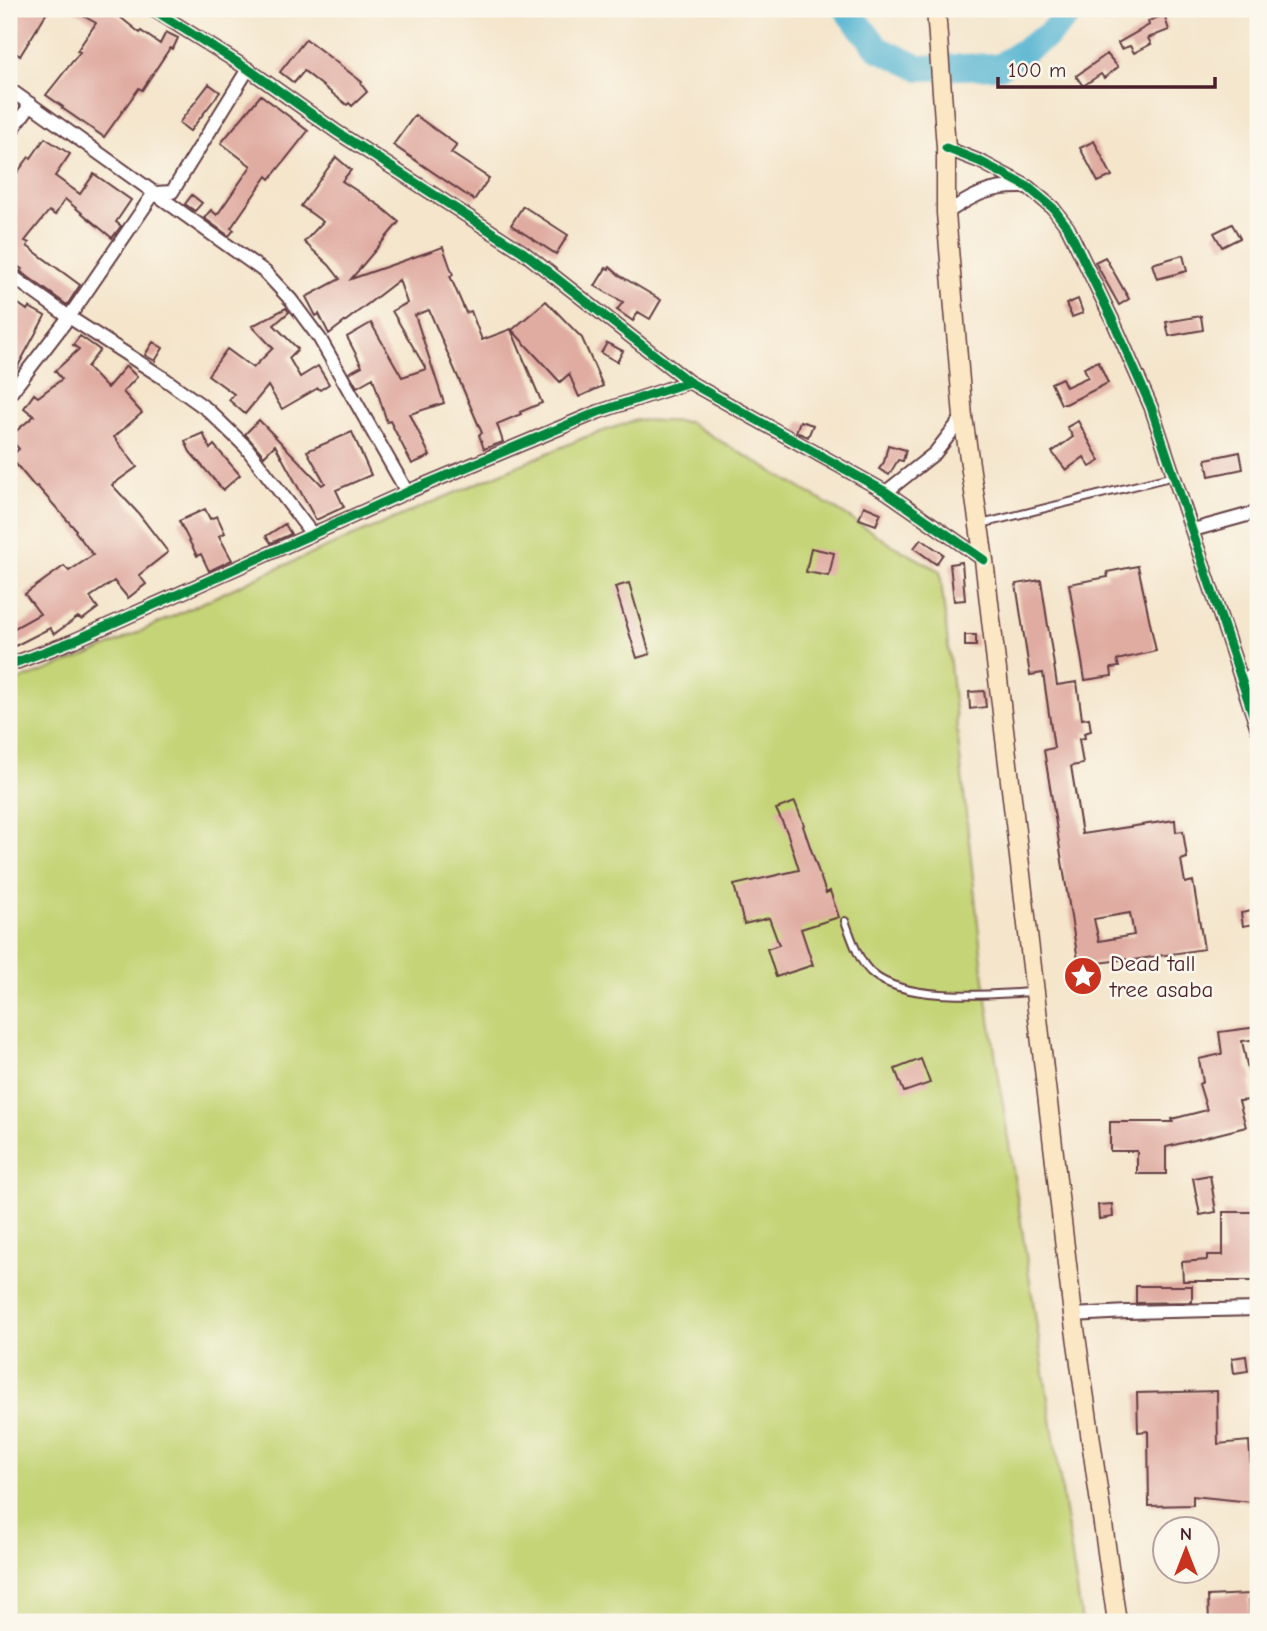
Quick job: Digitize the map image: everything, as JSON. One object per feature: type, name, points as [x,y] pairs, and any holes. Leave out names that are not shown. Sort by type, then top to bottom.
[{"type":"main road","points":[[936,9],[946,148],[946,214],[963,417],[984,561],[1073,1315],[1117,1622]]},
{"type":"street","points":[[152,9],[248,69],[337,132],[523,252],[689,382],[886,492],[984,561]]},
{"type":"street","points":[[154,193],[172,192],[248,69]]},
{"type":"street","points":[[9,89],[265,272],[291,300],[320,339],[407,492]]},
{"type":"street","points":[[9,134],[31,104]]},
{"type":"street","points":[[946,148],[981,162],[1028,187],[1053,208],[1068,228],[1151,407],[1258,730]]},
{"type":"street","points":[[946,214],[982,192],[1004,187],[1028,187]]},
{"type":"street","points":[[9,394],[69,317],[154,193]]},
{"type":"street","points":[[9,274],[208,410],[246,447],[312,534]]},
{"type":"street","points":[[9,665],[73,641],[407,492],[598,412],[689,382]]},
{"type":"street","points":[[886,492],[935,453],[963,417]]},
{"type":"street","points":[[1192,530],[1258,512]]},
{"type":"street","points":[[1242,680],[1258,673]]},
{"type":"street","points":[[1073,1315],[1258,1309]]},
{"type":"lane","points":[[979,524],[1174,476]]},
{"type":"lane","points":[[845,921],[866,967],[884,981],[907,989],[942,994],[1035,992]]},
{"type":"green space","points":[[636,420],[688,422],[940,571],[984,980],[1082,1622],[9,1622],[9,684],[96,652],[262,575],[583,438]]},
{"type":"building","points":[[18,9],[49,9],[20,56],[9,48],[9,23]]},
{"type":"building","points":[[71,9],[110,9],[140,33],[141,31],[160,44],[166,32],[178,38],[173,49],[170,48],[142,90],[139,88],[104,137],[46,95],[80,52],[77,51],[96,23]]},
{"type":"building","points":[[1164,15],[1169,30],[1148,38],[1151,44],[1134,53],[1130,46],[1121,49],[1118,43],[1149,25],[1148,21]]},
{"type":"building","points":[[306,39],[362,82],[367,92],[352,106],[349,103],[347,105],[304,71],[294,83],[280,72]]},
{"type":"building","points":[[1107,54],[1118,67],[1104,78],[1101,74],[1083,86],[1076,76]]},
{"type":"building","points":[[209,84],[220,92],[190,131],[179,123]]},
{"type":"building","points":[[261,95],[308,131],[270,179],[267,176],[231,228],[234,230],[229,236],[204,218],[211,210],[217,215],[251,166],[221,143]]},
{"type":"building","points":[[415,115],[457,145],[451,153],[489,178],[474,200],[393,145]]},
{"type":"building","points":[[45,138],[70,154],[55,176],[80,194],[94,174],[131,200],[116,222],[121,226],[112,238],[65,199],[55,215],[49,211],[25,241],[29,243],[27,246],[80,285],[67,305],[20,271],[22,269],[9,262],[9,195],[15,188],[9,184],[9,169],[16,174]]},
{"type":"building","points":[[1094,141],[1112,176],[1098,182],[1080,148]]},
{"type":"building","points":[[336,157],[351,170],[342,181],[399,222],[351,279],[443,247],[453,275],[450,276],[466,313],[471,311],[482,340],[511,329],[542,403],[497,424],[503,442],[484,449],[479,435],[482,433],[429,310],[415,315],[444,403],[410,414],[430,456],[412,464],[390,421],[387,422],[373,378],[357,387],[349,373],[362,366],[347,337],[371,323],[402,377],[426,369],[392,311],[407,303],[399,280],[329,334],[306,297],[340,279],[304,242],[323,222],[301,206]]},
{"type":"building","points":[[192,195],[202,203],[195,211],[185,204]]},
{"type":"building","points":[[523,206],[568,235],[556,254],[511,225]]},
{"type":"building","points":[[1232,224],[1240,238],[1222,247],[1214,233]]},
{"type":"building","points":[[1183,255],[1187,271],[1157,279],[1152,264]]},
{"type":"building","points":[[1105,257],[1129,299],[1119,305],[1095,262]]},
{"type":"building","points":[[610,267],[661,300],[650,319],[638,312],[633,321],[617,310],[623,302],[595,286],[606,268]]},
{"type":"building","points":[[9,297],[27,310],[29,307],[45,316],[17,368],[9,363]]},
{"type":"building","points":[[1078,299],[1083,313],[1072,317],[1066,304]]},
{"type":"building","points":[[546,301],[582,338],[603,386],[579,397],[569,374],[560,382],[512,330]]},
{"type":"building","points":[[286,308],[289,312],[274,325],[298,349],[289,358],[300,377],[318,366],[329,384],[282,409],[268,386],[245,414],[229,400],[234,394],[208,375],[227,349],[253,368],[273,348],[252,326]]},
{"type":"building","points":[[1201,316],[1203,330],[1169,336],[1166,322]]},
{"type":"building","points":[[80,336],[100,350],[87,367],[107,388],[126,366],[137,377],[123,392],[142,413],[114,437],[137,467],[112,485],[168,552],[139,575],[146,584],[128,598],[114,581],[90,597],[98,608],[82,620],[78,617],[54,634],[50,628],[9,649],[9,631],[40,614],[25,594],[64,566],[69,571],[93,555],[76,530],[10,457],[19,449],[9,437],[34,416],[24,408],[34,394],[38,397],[62,379],[55,371],[79,349],[73,345]]},
{"type":"building","points":[[153,342],[163,348],[155,361],[145,355]]},
{"type":"building","points":[[607,343],[623,351],[617,362],[601,353]]},
{"type":"building","points":[[1098,361],[1108,383],[1061,404],[1051,383],[1062,378],[1066,387],[1088,377],[1084,368]]},
{"type":"building","points":[[259,420],[322,485],[325,483],[307,451],[352,432],[371,475],[336,490],[344,507],[316,520],[275,445],[264,456],[245,434]]},
{"type":"building","points":[[800,421],[813,425],[808,437],[796,432]]},
{"type":"building","points":[[1078,421],[1100,461],[1090,467],[1084,457],[1066,470],[1052,452],[1073,437],[1067,427]]},
{"type":"building","points":[[203,433],[210,449],[214,445],[240,475],[223,490],[190,452],[185,441]]},
{"type":"building","points":[[888,445],[906,450],[903,461],[898,460],[889,475],[879,469],[884,462]]},
{"type":"building","points":[[1240,452],[1243,469],[1209,476],[1206,459]]},
{"type":"building","points":[[864,506],[881,513],[876,525],[859,519]]},
{"type":"building","points":[[205,509],[210,519],[217,516],[225,533],[219,536],[232,560],[209,571],[201,554],[197,556],[179,521]]},
{"type":"building","points":[[285,524],[291,534],[271,543],[266,536]]},
{"type":"building","points":[[921,539],[943,554],[936,564],[914,548]]},
{"type":"building","points":[[811,548],[834,553],[829,576],[806,572]]},
{"type":"building","points":[[962,562],[965,600],[954,601],[950,564]]},
{"type":"building","points":[[1138,566],[1156,651],[1117,660],[1119,667],[1111,668],[1112,676],[1085,680],[1069,584],[1108,577],[1107,572]]},
{"type":"building","points":[[1041,580],[1057,685],[1077,682],[1082,719],[1089,718],[1091,731],[1084,733],[1085,738],[1079,739],[1083,764],[1071,766],[1082,834],[1175,820],[1176,832],[1183,831],[1187,858],[1181,860],[1185,883],[1193,881],[1204,949],[1079,966],[1044,750],[1054,748],[1043,673],[1030,675],[1016,584]],"holes":[[[1130,913],[1134,935],[1099,941],[1094,919]]]},
{"type":"building","points":[[629,583],[650,654],[637,658],[615,587]]},
{"type":"building","points":[[965,635],[976,635],[976,646],[965,646]]},
{"type":"building","points":[[984,691],[986,707],[970,709],[969,692]]},
{"type":"building","points":[[795,802],[826,893],[830,891],[839,917],[801,929],[813,965],[776,977],[767,949],[779,945],[769,918],[744,924],[734,885],[799,870],[787,832],[776,809]]},
{"type":"building","points":[[1252,911],[1254,924],[1243,926],[1241,913]]},
{"type":"building","points":[[1258,1027],[1258,1039],[1242,1041],[1253,1080],[1250,1081],[1252,1100],[1239,1101],[1246,1127],[1166,1147],[1166,1174],[1137,1174],[1137,1151],[1110,1151],[1110,1122],[1173,1122],[1172,1119],[1207,1110],[1199,1084],[1203,1082],[1199,1059],[1222,1054],[1219,1032]]},
{"type":"building","points":[[921,1059],[930,1083],[904,1092],[895,1069]]},
{"type":"building","points":[[1210,1175],[1216,1212],[1200,1215],[1193,1178]]},
{"type":"building","points":[[1112,1204],[1113,1217],[1099,1219],[1098,1205]]},
{"type":"building","points":[[1258,1210],[1258,1281],[1183,1281],[1182,1262],[1207,1260],[1207,1255],[1223,1255],[1223,1212]]},
{"type":"building","points":[[1136,1286],[1192,1286],[1192,1302],[1136,1303]]},
{"type":"building","points":[[1246,1356],[1248,1371],[1234,1373],[1232,1358]]},
{"type":"building","points":[[1217,1391],[1218,1444],[1249,1441],[1253,1482],[1251,1502],[1193,1496],[1193,1505],[1149,1506],[1148,1431],[1138,1432],[1137,1393]]},
{"type":"building","points":[[1249,1594],[1250,1621],[1209,1622],[1208,1596]]},
{"type":"waterway","points":[[847,9],[879,49],[920,68],[1000,66],[1048,35],[1074,9]]},
{"type":"cycle path","points":[[152,9],[248,69],[337,132],[523,252],[689,382],[886,492],[984,560]]},
{"type":"cycle path","points":[[946,148],[981,162],[1028,187],[1053,208],[1068,228],[1151,407],[1258,730]]},
{"type":"cycle path","points":[[9,665],[73,641],[407,492],[598,412],[689,382]]},
{"type":"place","name":"Dead tall tree asaba","points":[[1083,976]]}]
